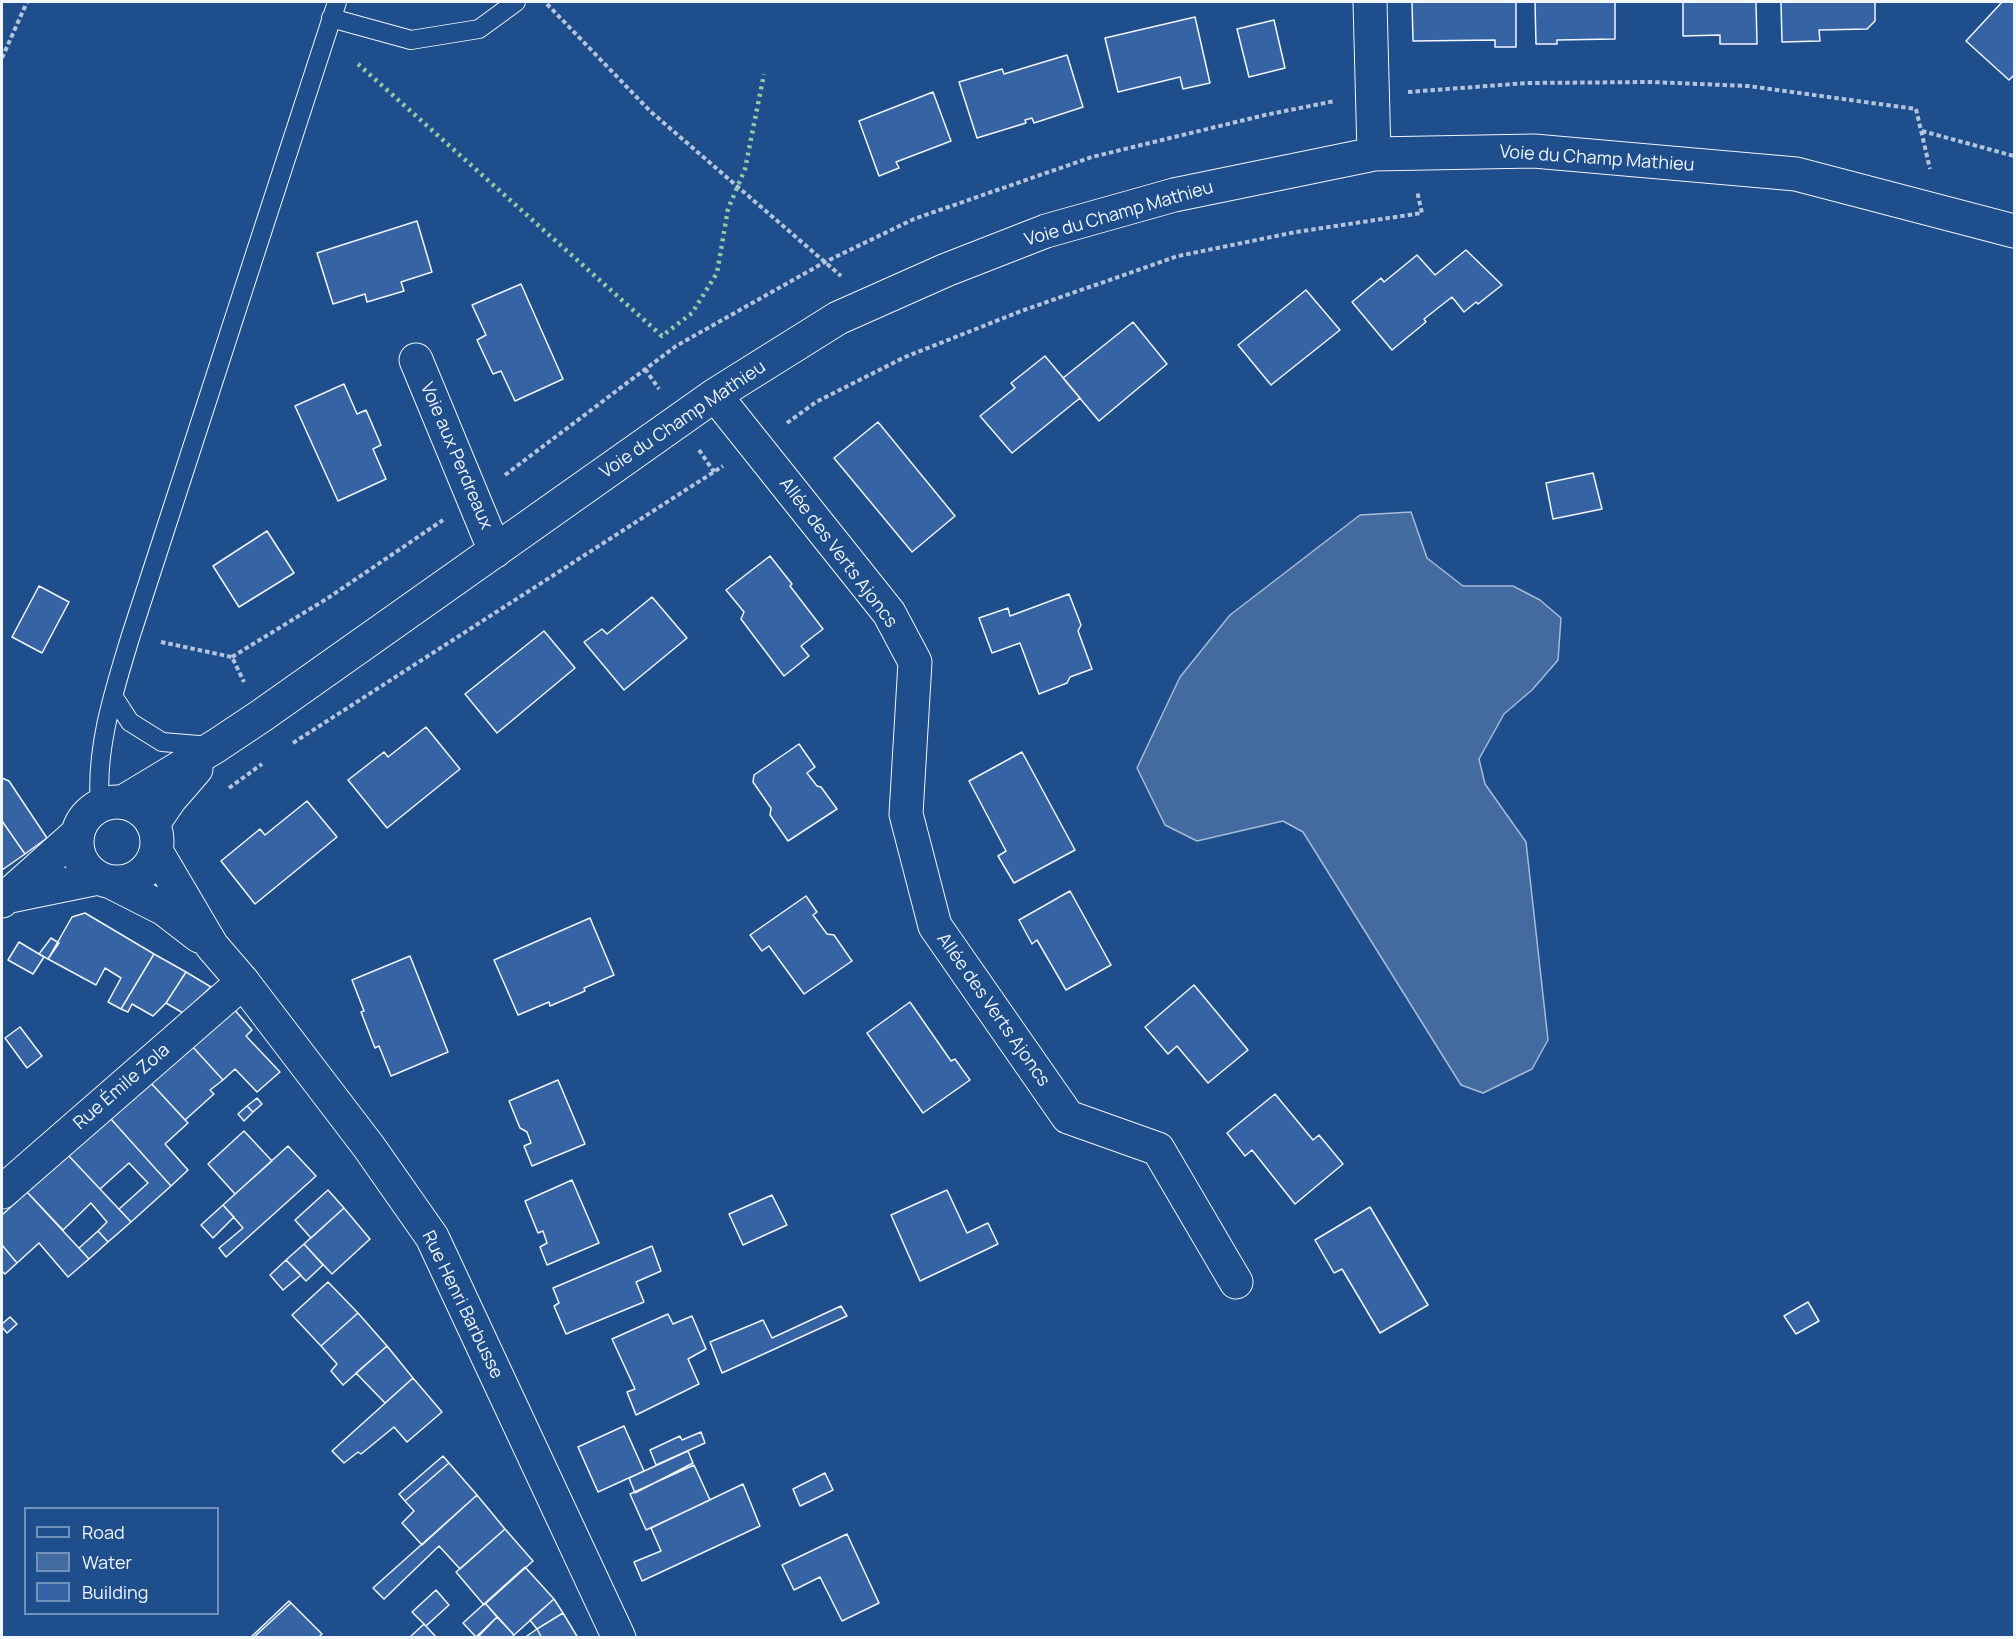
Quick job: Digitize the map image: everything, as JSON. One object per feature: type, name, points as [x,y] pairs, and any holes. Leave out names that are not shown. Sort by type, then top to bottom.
[{"type":"street","points":[[1370,2],[1374,154]]},
{"type":"street","name":"Voie du Champ Mathieu","points":[[111,804],[216,746],[261,716],[715,395],[838,318],[946,270],[1046,231],[1174,195],[1374,154],[1534,150],[1796,174],[2014,231]]},
{"type":"street","name":"Voie aux Perdreaux","points":[[416,360],[495,551]]},
{"type":"street","name":"Allée des Verts Ajoncs","points":[[715,395],[889,614],[915,662],[906,814],[935,926],[1068,1117],[1158,1149],[1236,1282]]},
{"type":"street","name":"Voie du Champ Mathieu","points":[[154,837],[170,799],[216,746]]},
{"type":"street","points":[[5,899],[105,880],[123,882],[135,878],[152,862],[154,837],[145,813],[135,806],[111,804],[90,813],[82,822],[77,846],[81,859],[88,870],[105,880]]},
{"type":"street","points":[[5,899],[78,833]]},
{"type":"street","name":"Rue Henri Barbusse","points":[[154,837],[212,946]]},
{"type":"street","name":"Rue Henri Barbusse","points":[[105,880],[164,909],[212,946],[243,982],[369,1147],[432,1237],[619,1638]]},
{"type":"street","name":"Rue Émile Zola","points":[[2,1192],[243,982]]},
{"type":"lane","points":[[111,804],[100,755],[113,696],[334,10],[411,40],[479,29],[516,2]]},
{"type":"lane","points":[[113,696],[130,722],[162,742],[216,746]]},
{"type":"path","points":[[2,58],[27,2]]},
{"type":"path","points":[[545,2],[650,111],[873,303]]},
{"type":"path","points":[[1921,131],[2014,156]]},
{"type":"path","points":[[131,635],[232,657],[261,716]]},
{"type":"water","points":[[1411,512],[1427,558],[1463,586],[1513,586],[1540,600],[1561,618],[1558,660],[1532,690],[1504,714],[1479,759],[1485,784],[1526,842],[1548,1040],[1532,1069],[1483,1093],[1461,1085],[1303,832],[1283,821],[1197,841],[1165,825],[1137,768],[1180,677],[1230,615],[1360,515]]},
{"type":"building","points":[[1412,2],[1516,2],[1516,47],[1495,47],[1495,40],[1413,41]]},
{"type":"building","points":[[1535,2],[1615,2],[1615,39],[1557,40],[1557,44],[1536,44]]},
{"type":"building","points":[[1683,2],[1756,2],[1757,44],[1720,44],[1720,35],[1683,36]]},
{"type":"building","points":[[1781,2],[1875,2],[1875,21],[1867,29],[1819,30],[1820,41],[1782,42]]},
{"type":"building","points":[[2002,2],[2014,2],[2014,75],[2009,80],[1966,41]]},
{"type":"building","points":[[1195,17],[1210,83],[1183,89],[1180,77],[1118,92],[1105,38]]},
{"type":"building","points":[[1274,20],[1285,68],[1249,77],[1237,29]]},
{"type":"building","points":[[1067,55],[1083,107],[1034,123],[1032,118],[1025,120],[1026,123],[977,138],[959,82],[1002,69],[1004,74]]},
{"type":"building","points":[[933,92],[951,141],[896,162],[899,168],[879,176],[859,121]]},
{"type":"building","points":[[417,221],[432,272],[401,282],[404,291],[367,302],[365,294],[333,304],[317,253]]},
{"type":"building","points":[[1466,250],[1502,285],[1464,312],[1452,297],[1424,319],[1426,322],[1392,350],[1352,302],[1381,278],[1384,282],[1417,255],[1435,275]]},
{"type":"building","points":[[521,284],[563,379],[515,401],[501,371],[493,374],[477,340],[486,335],[472,305]]},
{"type":"building","points":[[1306,290],[1340,330],[1271,385],[1238,345]]},
{"type":"building","points":[[1133,322],[1167,364],[1099,421],[1063,378]]},
{"type":"building","points":[[1045,356],[1080,398],[1012,453],[980,416],[1015,388],[1011,383]]},
{"type":"building","points":[[344,384],[357,414],[366,410],[381,445],[373,449],[386,479],[338,501],[295,406]]},
{"type":"building","points":[[878,422],[955,516],[912,552],[834,458]]},
{"type":"building","points":[[1593,473],[1602,509],[1553,519],[1546,483]]},
{"type":"building","points":[[267,531],[294,573],[239,607],[213,566]]},
{"type":"building","points":[[770,556],[823,629],[801,646],[809,656],[784,676],[741,619],[744,612],[726,590]]},
{"type":"building","points":[[39,586],[69,602],[42,653],[12,637]]},
{"type":"building","points":[[1069,594],[1081,625],[1078,631],[1092,669],[1070,677],[1067,683],[1039,694],[1020,643],[992,653],[979,618],[1008,608],[1010,616]]},
{"type":"building","points":[[652,597],[687,638],[624,690],[584,642],[602,629],[607,634]]},
{"type":"building","points":[[544,631],[575,668],[497,733],[465,694]]},
{"type":"building","points":[[426,727],[460,769],[387,828],[348,780],[384,752],[388,757]]},
{"type":"building","points":[[799,744],[815,767],[807,773],[837,809],[788,841],[770,815],[771,808],[753,782],[754,775]]},
{"type":"building","points":[[1022,752],[1075,850],[1014,883],[998,856],[1006,851],[969,781]]},
{"type":"building","points":[[2,778],[9,781],[47,838],[25,854],[2,821]]},
{"type":"building","points":[[307,801],[337,837],[255,904],[221,861],[260,829],[265,835]]},
{"type":"building","points":[[2,821],[25,854],[2,870]]},
{"type":"building","points":[[1070,891],[1111,965],[1066,990],[1037,940],[1032,944],[1019,920]]},
{"type":"building","points":[[806,896],[817,912],[813,915],[827,934],[834,935],[852,961],[804,994],[769,946],[762,951],[750,935]]},
{"type":"building","points":[[85,913],[154,954],[121,1009],[108,1002],[121,978],[105,968],[96,985],[48,959],[72,917]]},
{"type":"building","points":[[590,918],[614,975],[550,1006],[549,1002],[518,1015],[494,960]]},
{"type":"building","points":[[51,938],[59,943],[48,959],[39,954]]},
{"type":"building","points":[[19,942],[44,957],[33,974],[8,960]]},
{"type":"building","points":[[154,954],[186,972],[166,1003],[153,1016],[132,1004],[128,1012],[121,1009]]},
{"type":"building","points":[[410,956],[448,1052],[391,1076],[379,1046],[375,1048],[352,980]]},
{"type":"building","points":[[186,972],[211,987],[183,1013],[166,1003]]},
{"type":"building","points":[[1194,985],[1248,1050],[1208,1083],[1177,1046],[1168,1054],[1145,1027]]},
{"type":"building","points":[[910,1002],[951,1061],[955,1059],[970,1080],[923,1113],[867,1033]]},
{"type":"building","points":[[233,1008],[252,1030],[246,1036],[280,1072],[257,1092],[235,1069],[223,1080],[191,1045]]},
{"type":"building","points":[[20,1027],[42,1056],[27,1068],[5,1038]]},
{"type":"building","points":[[191,1045],[223,1080],[210,1090],[214,1094],[185,1120],[150,1082]]},
{"type":"building","points":[[558,1080],[585,1144],[532,1166],[524,1146],[531,1143],[527,1132],[520,1128],[509,1101]]},
{"type":"building","points":[[150,1082],[188,1123],[165,1144],[188,1170],[171,1186],[110,1118]]},
{"type":"building","points":[[1275,1094],[1313,1140],[1319,1135],[1343,1164],[1295,1204],[1252,1150],[1245,1156],[1227,1133]]},
{"type":"building","points":[[257,1098],[262,1104],[253,1112],[247,1106]]},
{"type":"building","points":[[247,1106],[253,1112],[244,1121],[238,1114]]},
{"type":"building","points":[[110,1118],[171,1186],[131,1222],[119,1209],[148,1183],[129,1163],[100,1189],[68,1155]]},
{"type":"building","points":[[244,1131],[272,1161],[235,1194],[208,1164]]},
{"type":"building","points":[[288,1146],[316,1176],[226,1257],[219,1248],[243,1228],[223,1205]]},
{"type":"building","points":[[68,1155],[131,1222],[108,1242],[98,1231],[107,1222],[91,1203],[63,1230],[27,1192]]},
{"type":"building","points":[[572,1180],[599,1243],[547,1265],[540,1247],[547,1243],[543,1231],[538,1233],[525,1201]]},
{"type":"building","points":[[328,1190],[344,1208],[311,1238],[295,1220]]},
{"type":"building","points":[[947,1190],[967,1233],[988,1223],[998,1244],[920,1281],[891,1215]]},
{"type":"building","points":[[27,1192],[89,1259],[68,1277],[39,1243],[17,1263],[2,1245],[2,1215]]},
{"type":"building","points":[[772,1195],[787,1225],[743,1245],[729,1214]]},
{"type":"building","points":[[223,1205],[234,1217],[213,1238],[201,1225]]},
{"type":"building","points":[[1370,1207],[1428,1305],[1380,1333],[1342,1269],[1334,1273],[1315,1240]]},
{"type":"building","points":[[344,1208],[370,1239],[332,1274],[304,1244]]},
{"type":"building","points":[[98,1231],[108,1242],[89,1259],[79,1248]]},
{"type":"building","points":[[304,1244],[323,1265],[306,1281],[286,1260]]},
{"type":"building","points":[[2,1245],[17,1263],[5,1274],[2,1271]]},
{"type":"building","points":[[652,1246],[661,1271],[636,1282],[644,1302],[566,1334],[554,1306],[559,1303],[553,1288]]},
{"type":"building","points":[[286,1260],[301,1275],[283,1290],[270,1275]]},
{"type":"building","points":[[328,1282],[358,1313],[321,1346],[292,1315]]},
{"type":"building","points":[[1808,1302],[1819,1321],[1796,1334],[1784,1316]]},
{"type":"building","points":[[841,1306],[847,1316],[722,1373],[710,1342],[763,1320],[772,1338]]},
{"type":"building","points":[[358,1313],[387,1346],[343,1385],[331,1371],[337,1364],[321,1346]]},
{"type":"building","points":[[668,1314],[673,1324],[692,1316],[706,1349],[688,1359],[699,1384],[636,1415],[627,1392],[635,1389],[612,1339]]},
{"type":"building","points":[[10,1317],[17,1324],[7,1333],[2,1324]]},
{"type":"building","points":[[387,1346],[413,1378],[385,1403],[356,1373]]},
{"type":"building","points":[[413,1378],[442,1412],[407,1442],[394,1427],[361,1454],[358,1452],[344,1463],[332,1451]]},
{"type":"building","points":[[624,1426],[644,1471],[598,1492],[578,1447]]},
{"type":"building","points":[[701,1432],[705,1443],[656,1465],[650,1450],[680,1436],[682,1440]]},
{"type":"building","points":[[688,1451],[693,1463],[635,1493],[629,1478]]},
{"type":"building","points":[[443,1456],[449,1463],[405,1501],[399,1494]]},
{"type":"building","points":[[449,1463],[477,1495],[422,1545],[402,1523],[414,1511],[405,1501]]},
{"type":"building","points":[[694,1465],[710,1500],[646,1530],[630,1494]]},
{"type":"building","points":[[825,1473],[833,1490],[800,1506],[793,1489]]},
{"type":"building","points":[[743,1484],[760,1526],[642,1581],[634,1562],[661,1551],[651,1528]]},
{"type":"building","points":[[477,1495],[505,1529],[460,1569],[439,1546],[384,1599],[373,1588]]},
{"type":"building","points":[[505,1529],[533,1561],[484,1605],[456,1572]]},
{"type":"building","points":[[847,1534],[879,1603],[842,1621],[820,1577],[794,1590],[782,1565]]},
{"type":"building","points":[[525,1567],[554,1599],[514,1635],[485,1603]]},
{"type":"building","points":[[436,1590],[449,1605],[426,1626],[412,1612]]},
{"type":"building","points":[[554,1599],[563,1613],[537,1629],[530,1620]]},
{"type":"building","points":[[289,1601],[291,1603],[253,1638],[250,1638]]},
{"type":"building","points":[[291,1603],[322,1634],[318,1638],[253,1638]]},
{"type":"building","points":[[485,1603],[497,1617],[476,1637],[463,1623]]},
{"type":"building","points":[[563,1613],[578,1638],[542,1638],[537,1629]]},
{"type":"building","points":[[497,1617],[514,1635],[511,1638],[477,1638]]},
{"type":"building","points":[[424,1624],[437,1638],[409,1638]]},
{"type":"building","points":[[537,1629],[542,1638],[524,1638]]},
{"type":"hedge","points":[[358,64],[662,336],[692,313],[717,273],[728,209],[745,169],[764,74]]}]
